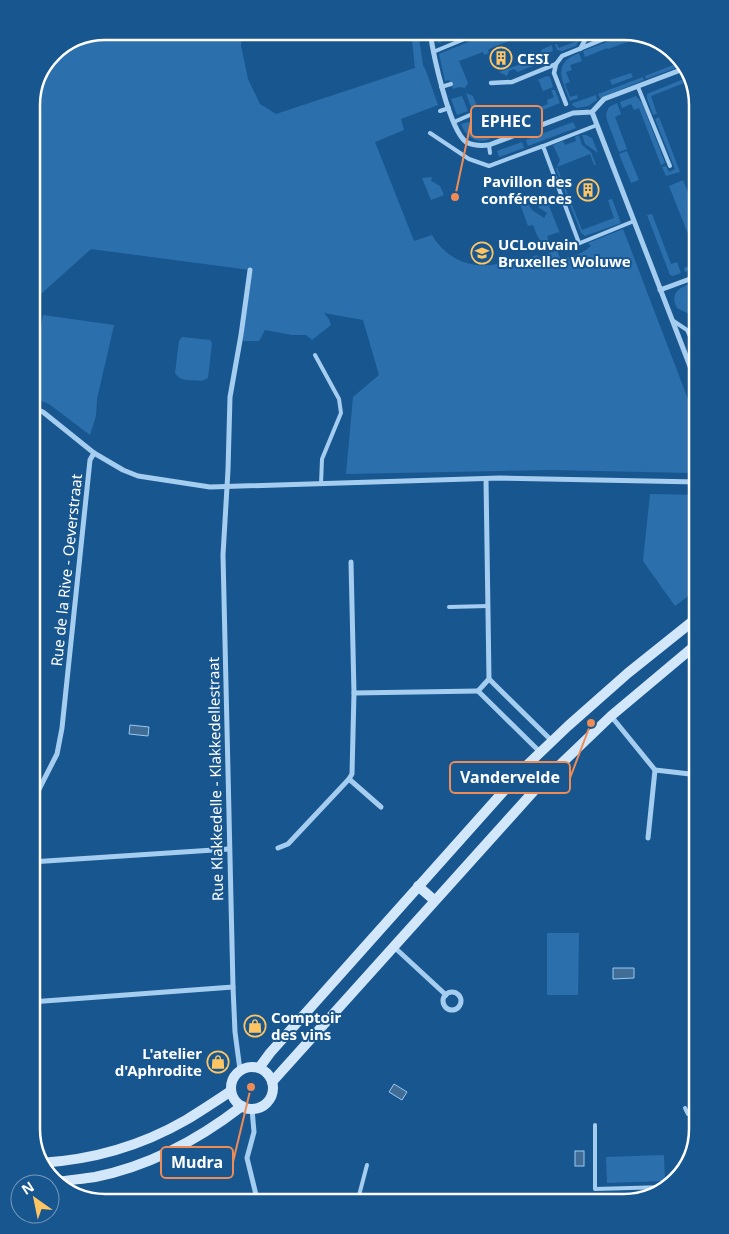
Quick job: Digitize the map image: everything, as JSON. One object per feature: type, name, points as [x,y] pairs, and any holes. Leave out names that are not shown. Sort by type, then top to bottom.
[{"type":"main road","points":[[260,1068],[270,1053],[526,766],[628,672],[689,624]]},
{"type":"main road","points":[[272,1082],[542,782],[611,716],[689,651]]},
{"type":"main road","points":[[418,886],[434,900]]},
{"type":"main road","points":[[66,1181],[130,1168],[166,1154],[247,1108],[261,1107],[269,1099],[273,1088],[268,1074],[260,1068],[250,1067],[240,1070],[232,1080],[231,1091],[235,1101],[247,1108]]},
{"type":"main road","points":[[49,1162],[91,1157],[125,1148],[186,1120],[231,1091]]},
{"type":"street","points":[[431,40],[441,87],[454,122],[460,134],[468,142],[476,146],[489,145],[572,112],[592,112],[604,99],[679,71]]},
{"type":"street","points":[[580,49],[587,40]]},
{"type":"street","points":[[566,104],[554,73],[556,64],[562,56],[601,40]]},
{"type":"street","points":[[491,83],[512,82],[556,64]]},
{"type":"street","points":[[592,112],[689,363]]},
{"type":"street","name":"Rue Klakkedelle - Klakkedellestraat","points":[[240,1070],[235,1032],[233,986],[223,555],[230,397],[250,270]]},
{"type":"street","points":[[660,290],[689,279]]},
{"type":"street","points":[[40,411],[94,453],[123,470],[138,476],[210,487],[486,479],[689,482]]},
{"type":"street","name":"Rue de la Rive - Oeverstraat","points":[[40,787],[57,754],[62,728],[90,460],[94,453]]},
{"type":"street","points":[[478,691],[488,679],[486,479]]},
{"type":"street","points":[[278,848],[288,844],[352,774],[354,693],[351,562]]},
{"type":"street","points":[[488,679],[552,741]]},
{"type":"street","points":[[354,693],[478,691],[541,752]]},
{"type":"street","points":[[611,716],[655,770],[689,774]]},
{"type":"street","points":[[648,838],[655,770]]},
{"type":"street","points":[[349,779],[381,807]]},
{"type":"street","points":[[40,861],[230,849]]},
{"type":"street","points":[[393,946],[446,995]]},
{"type":"street","points":[[40,1001],[233,986]]},
{"type":"street","points":[[247,1108],[254,1132],[247,1158],[256,1194]]},
{"type":"lane","points":[[433,52],[463,40]]},
{"type":"lane","points":[[441,87],[451,84]]},
{"type":"lane","points":[[638,87],[670,166]]},
{"type":"lane","points":[[440,111],[449,108]]},
{"type":"lane","points":[[454,122],[470,115]]},
{"type":"lane","points":[[430,133],[468,159],[489,166],[598,125]]},
{"type":"lane","points":[[489,145],[490,153]]},
{"type":"lane","points":[[543,146],[577,244],[634,221]]},
{"type":"lane","points":[[672,319],[689,333]]},
{"type":"lane","points":[[315,355],[339,399],[341,413],[322,459],[321,484]]},
{"type":"lane","points":[[448,607],[488,606]]},
{"type":"lane","points":[[685,1108],[689,1114]]},
{"type":"lane","points":[[595,1125],[595,1189],[650,1188]]},
{"type":"lane","points":[[359,1194],[367,1165]]},
{"type":"shaded area","points":[[105,40],[241,40],[248,79],[260,104],[276,114],[415,68],[412,40],[419,40],[423,65],[438,105],[401,119],[404,130],[375,142],[414,241],[432,235],[445,251],[463,262],[482,266],[503,262],[506,267],[537,255],[538,258],[557,250],[560,258],[573,256],[591,246],[588,243],[623,229],[689,402],[689,473],[553,470],[346,474],[353,397],[379,375],[363,320],[324,313],[331,325],[312,340],[306,335],[292,335],[265,330],[259,341],[243,341],[250,270],[91,249],[40,295],[40,101],[42,88],[53,65],[69,51],[92,41]]},
{"type":"shaded area","points":[[436,40],[446,40],[439,43]]},
{"type":"shaded area","points":[[473,40],[512,40],[493,47],[488,50],[489,53],[484,55],[483,52],[459,61],[468,83],[465,88],[453,89],[449,80],[445,81],[439,54]]},
{"type":"shaded area","points":[[579,40],[576,46],[562,51],[557,50],[555,44],[559,48]]},
{"type":"shaded area","points":[[612,40],[632,40],[585,57],[583,51]]},
{"type":"shaded area","points":[[552,45],[553,51],[546,54],[542,62],[518,72],[514,69],[509,71],[507,76],[499,72],[542,56],[541,50]]},
{"type":"shaded area","points":[[579,53],[582,61],[570,65],[572,70],[566,72],[570,82],[565,84],[570,97],[577,95],[578,98],[570,101],[562,79],[562,67],[571,57]]},
{"type":"shaded area","points":[[675,64],[677,68],[646,79],[645,76]]},
{"type":"shaded area","points":[[631,73],[633,77],[612,85],[610,80]]},
{"type":"shaded area","points":[[547,76],[550,77],[553,87],[543,91],[537,80]]},
{"type":"shaded area","points":[[643,77],[644,80],[600,98],[598,94]]},
{"type":"shaded area","points":[[683,79],[685,83],[651,96],[657,114],[653,115],[647,94]]},
{"type":"shaded area","points":[[551,90],[555,90],[560,103],[515,121],[514,117],[548,104],[547,100],[554,97]]},
{"type":"shaded area","points":[[466,93],[473,96],[485,128],[508,119],[510,123],[486,132],[479,129]]},
{"type":"shaded area","points":[[596,95],[597,100],[588,106],[577,108],[572,105],[573,103]]},
{"type":"shaded area","points":[[462,96],[468,111],[457,115],[451,99]]},
{"type":"shaded area","points":[[636,96],[642,103],[665,163],[661,165],[639,108],[634,110],[631,104],[622,108],[620,102]]},
{"type":"shaded area","points":[[617,103],[621,114],[615,117],[627,149],[619,152],[606,114],[609,107]]},
{"type":"shaded area","points":[[659,117],[680,172],[666,176],[662,167],[666,166],[669,172],[675,169],[655,119]]},
{"type":"shaded area","points":[[472,121],[476,132],[491,139],[481,141],[469,136],[461,124]]},
{"type":"shaded area","points":[[573,122],[576,128],[528,146],[526,140]]},
{"type":"shaded area","points":[[579,135],[582,145],[591,152],[596,165],[594,165],[590,154],[557,167],[582,230],[614,218],[608,200],[612,199],[621,223],[585,236],[581,233],[556,169],[560,160],[553,145],[563,141],[565,145],[576,141],[575,137]]},
{"type":"shaded area","points":[[582,135],[592,138],[598,153],[585,144]]},
{"type":"shaded area","points":[[522,142],[524,148],[499,157],[497,151]]},
{"type":"shaded area","points":[[627,151],[639,180],[631,183],[619,154]]},
{"type":"shaded area","points":[[432,177],[431,181],[440,186],[444,195],[431,200],[422,178]]},
{"type":"shaded area","points":[[683,180],[689,195],[689,236],[669,186]]},
{"type":"shaded area","points":[[554,197],[555,202],[549,206],[563,241],[559,232],[547,236],[550,245],[546,245],[537,235],[533,225],[528,226],[519,201],[525,199],[532,210],[544,218],[547,213],[538,207]]},
{"type":"shaded area","points":[[652,214],[671,264],[677,262],[681,273],[673,276],[670,275],[647,215]]},
{"type":"shaded area","points":[[689,266],[689,270],[685,272],[684,268]]},
{"type":"shaded area","points":[[689,285],[689,314],[677,308],[675,302],[676,293]]},
{"type":"shaded area","points":[[43,315],[114,325],[97,399],[96,416],[90,435],[49,404],[40,400],[40,332]]},
{"type":"shaded area","points":[[182,337],[210,340],[212,343],[208,378],[202,381],[187,380],[180,378],[175,373],[179,341]]},
{"type":"shaded area","points":[[650,494],[689,495],[689,596],[675,606],[643,561]]},
{"type":"shaded area","points":[[130,725],[149,727],[148,736],[129,734]]},
{"type":"shaded area","points":[[547,933],[579,933],[578,995],[547,995]]},
{"type":"shaded area","points":[[613,968],[634,968],[634,978],[613,979]]},
{"type":"shaded area","points":[[394,1084],[407,1092],[402,1100],[389,1092]]},
{"type":"shaded area","points":[[575,1151],[584,1151],[584,1166],[575,1166]]},
{"type":"shaded area","points":[[664,1155],[665,1180],[607,1183],[606,1157]]},
{"type":"place","name":"CESI","points":[[501,58]]},
{"type":"place","name":"Pavillon des conférences","points":[[588,190]]},
{"type":"place","name":"EPHEC","points":[[455,197]]},
{"type":"place","name":"UCLouvain Bruxelles Woluwe","points":[[482,253]]},
{"type":"place","name":"Vandervelde","points":[[591,723]]},
{"type":"place","name":"Comptoir des vins","points":[[255,1026]]},
{"type":"place","name":"L'atelier d'Aphrodite","points":[[218,1062]]},
{"type":"place","name":"Mudra","points":[[251,1087]]}]
